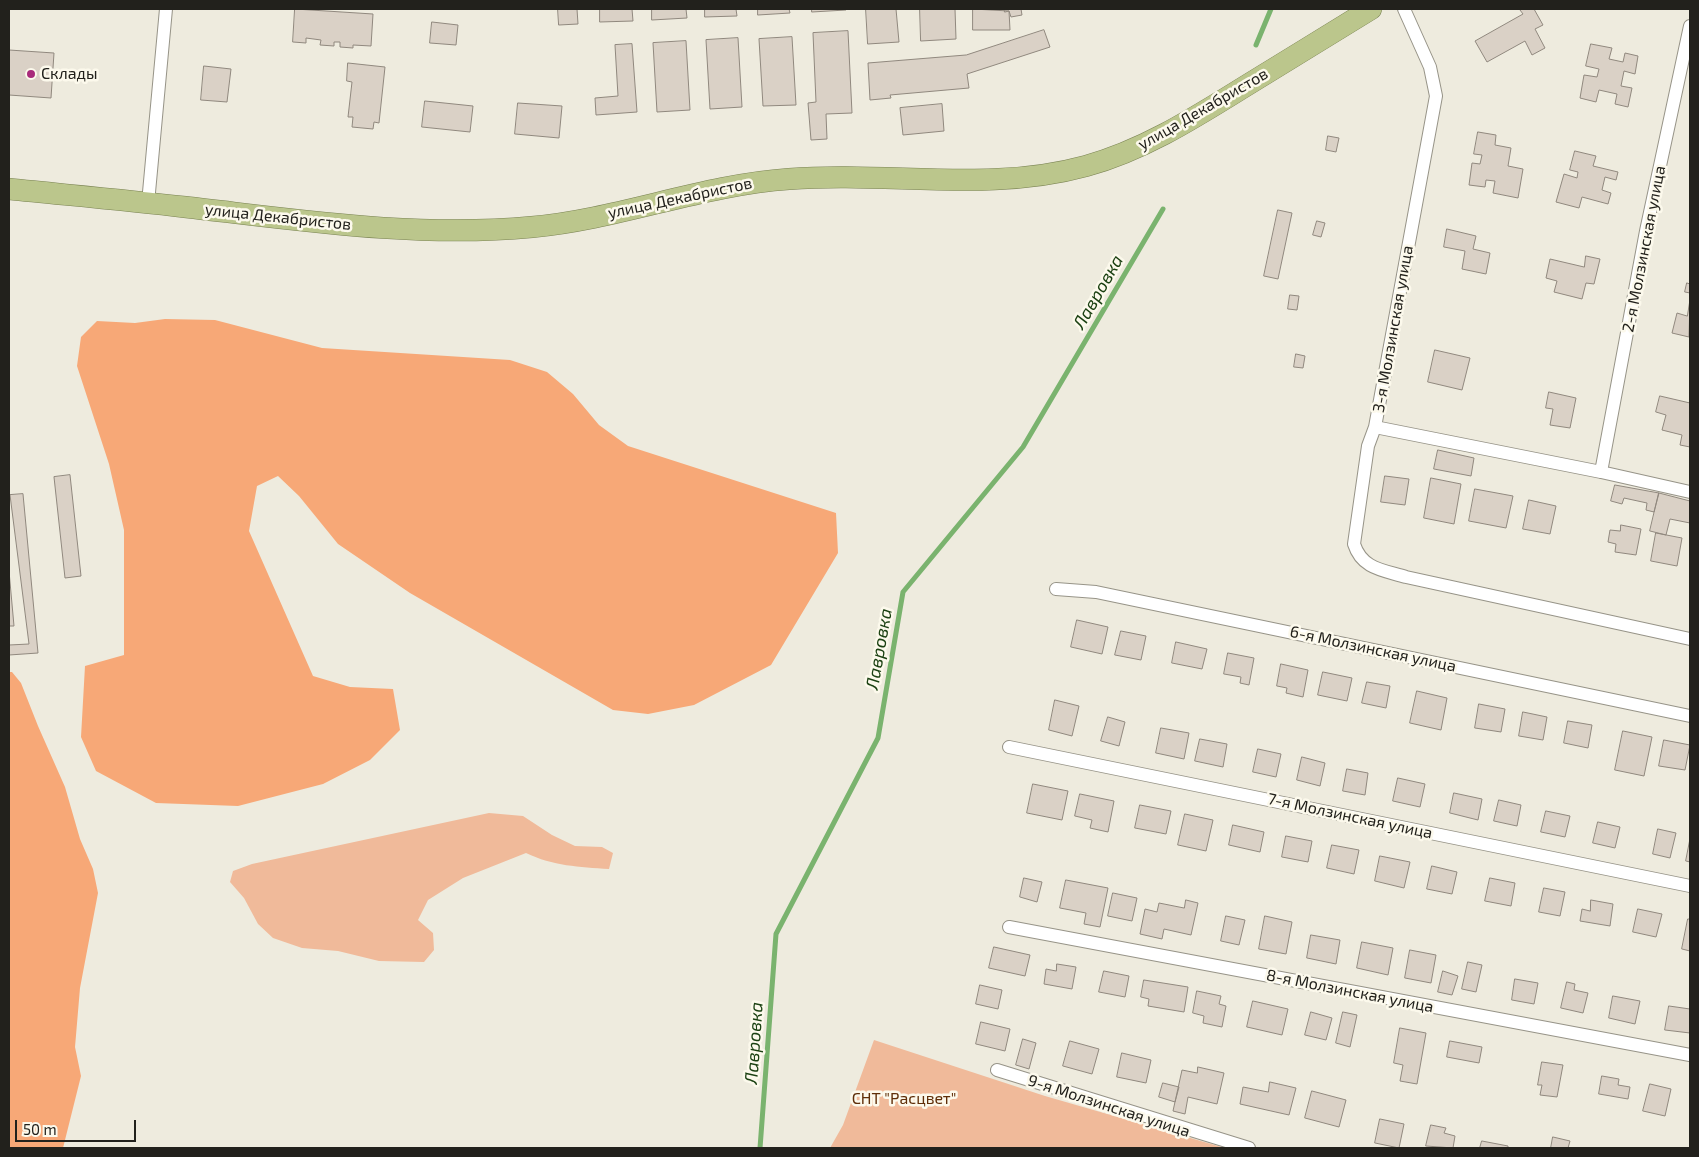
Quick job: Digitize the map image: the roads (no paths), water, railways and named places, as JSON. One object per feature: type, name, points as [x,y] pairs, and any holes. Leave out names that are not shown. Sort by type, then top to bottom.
[{"type":"highway","name":"улица Декабристов","points":[[9,188],[317,224],[490,230],[535,227],[730,186],[790,179],[845,177],[991,181],[1034,177],[1086,166],[1160,137],[1371,9]]},
{"type":"street","points":[[148,203],[166,9]]},
{"type":"street","name":"3-я Молзинская улица","points":[[1404,9],[1430,67],[1436,96],[1376,426],[1690,492]]},
{"type":"street","name":"2-я Молзинская улица","points":[[1601,472],[1646,231],[1690,26]]},
{"type":"street","points":[[1376,426],[1368,446],[1354,544],[1358,557],[1372,567],[1406,577],[1690,639]]},
{"type":"street","name":"6-я Молзинская улица","points":[[1056,589],[1096,592],[1690,716]]},
{"type":"street","name":"7-я Молзинская улица","points":[[1009,747],[1690,886]]},
{"type":"street","name":"8-я Молзинская улица","points":[[1009,927],[1690,1055]]},
{"type":"street","name":"9-я Молзинская улица","points":[[997,1070],[1249,1148]]},
{"type":"waterway","name":"Лавровка","points":[[1256,45],[1271,9]]},
{"type":"waterway","name":"Лавровка","points":[[760,1148],[776,934],[878,738],[903,592],[1023,447],[1163,209]]},
{"type":"place","name":"Склады","points":[[31,74]]},
{"type":"park label","name":"СНТ \"Расцвет\"","points":[[904,1099]]}]
